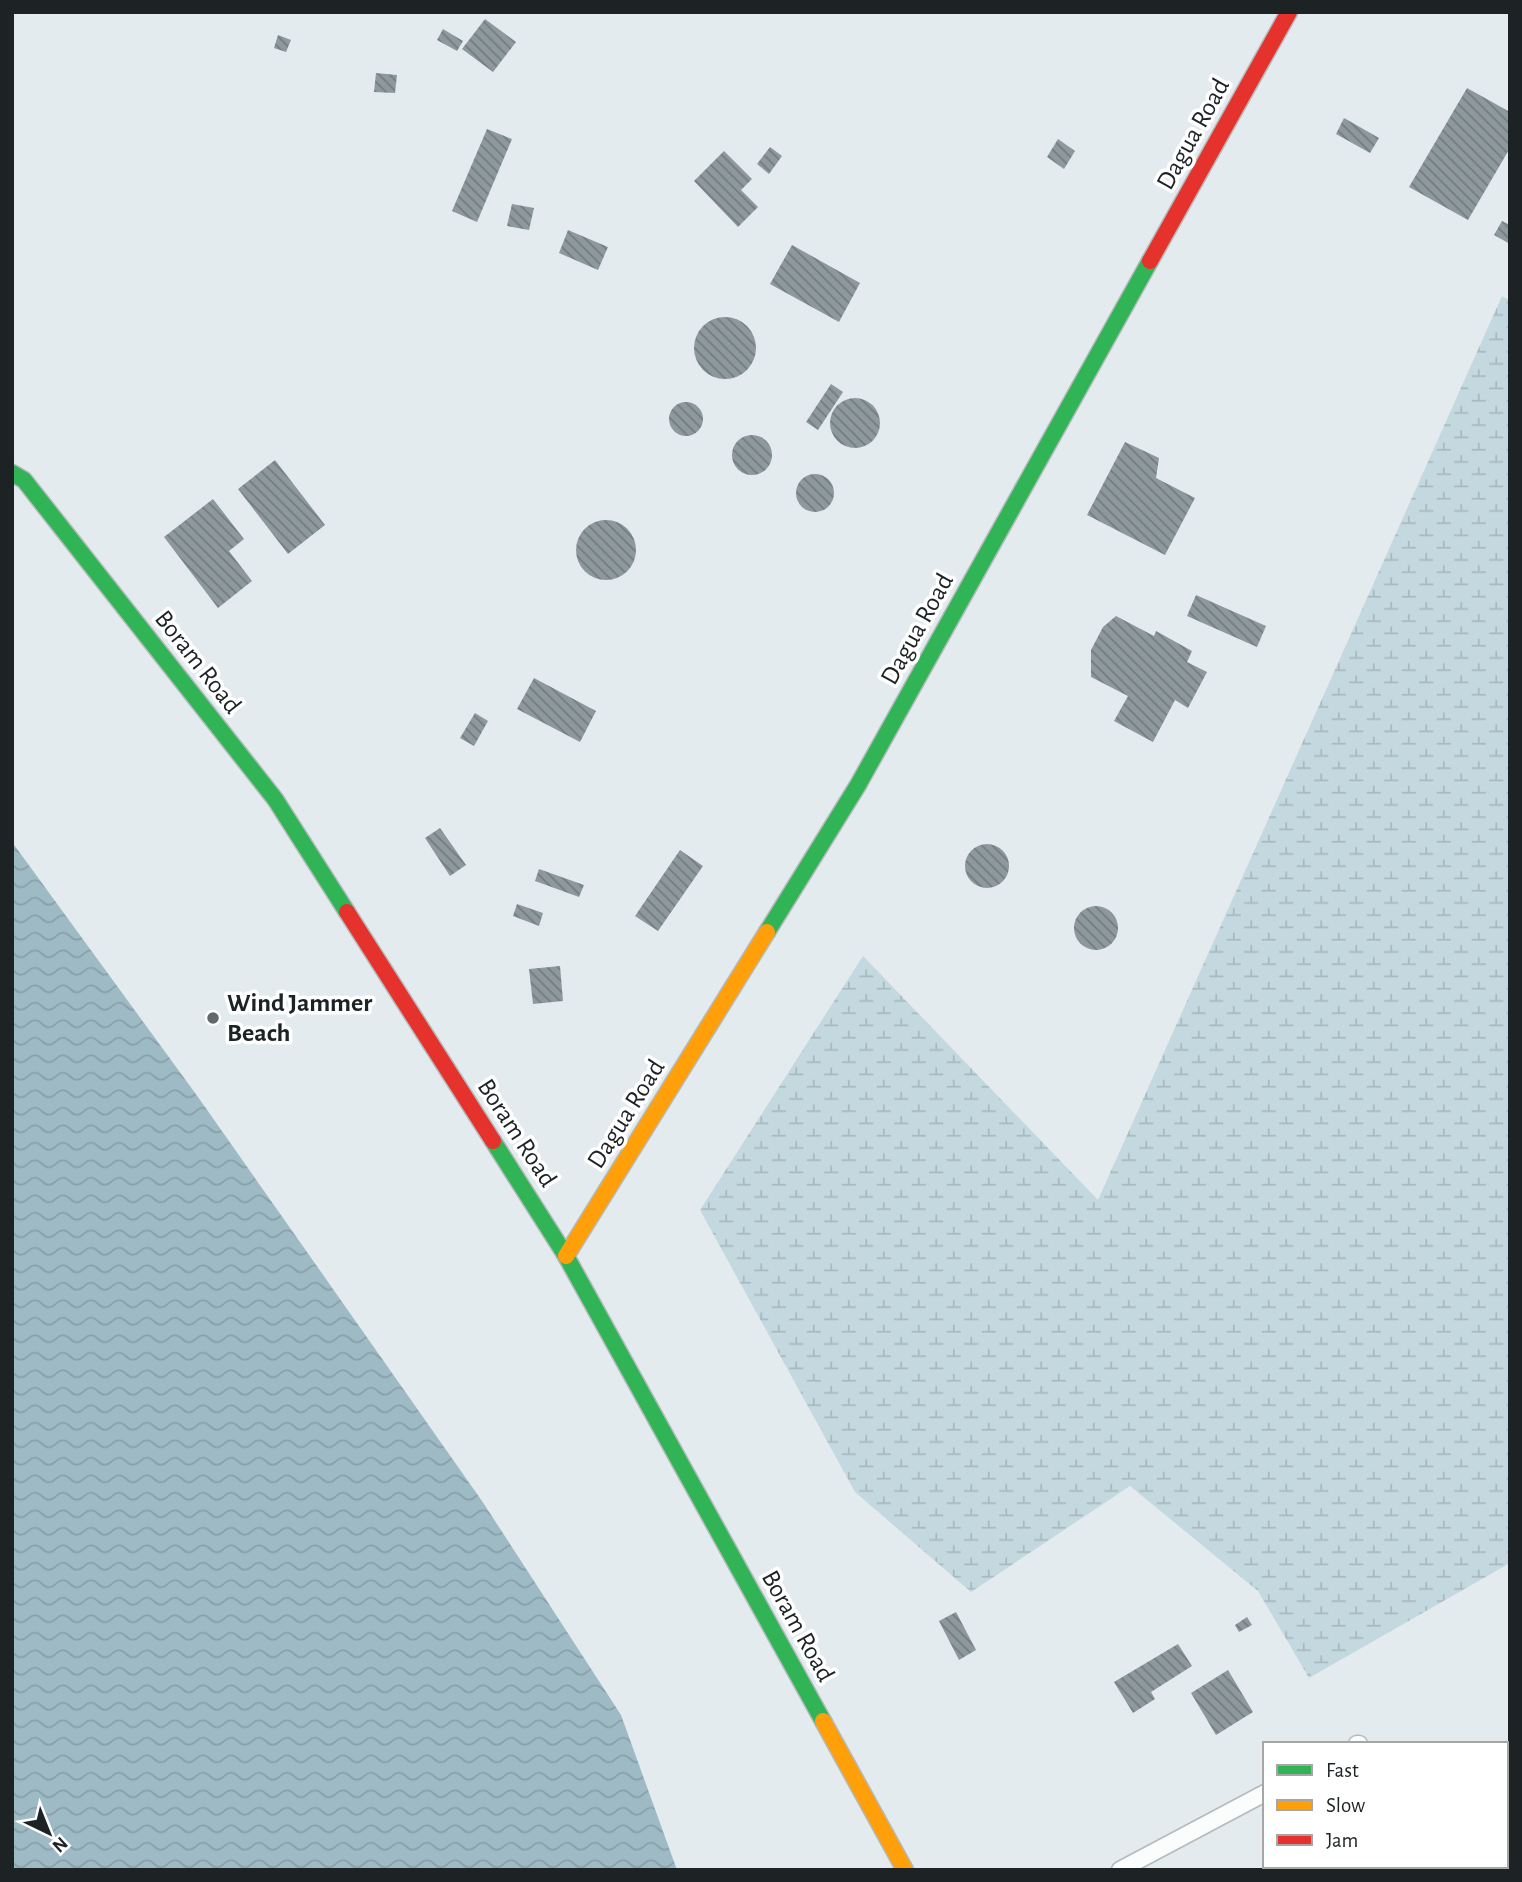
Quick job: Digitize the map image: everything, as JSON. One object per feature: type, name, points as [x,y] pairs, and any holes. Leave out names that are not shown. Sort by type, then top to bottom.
[{"type":"street","name":"Dagua Road","points":[[566,1256],[858,785],[1289,12]]},
{"type":"street","name":"Boram Road","points":[[12,473],[24,480],[275,799],[566,1256],[905,1870]]},
{"type":"lane","points":[[1121,1870],[1263,1794]]},
{"type":"green space","points":[[1502,296],[1510,301],[1510,1563],[1309,1678],[1258,1591],[1130,1486],[971,1592],[855,1492],[700,1210],[863,956],[1098,1200]]},
{"type":"water","points":[[12,842],[198,1097],[482,1501],[621,1715],[677,1870],[12,1870]]},
{"type":"building","points":[[485,19],[516,42],[493,72],[462,49]]},
{"type":"building","points":[[443,29],[463,41],[457,51],[437,40]]},
{"type":"building","points":[[278,35],[291,40],[286,52],[274,48]]},
{"type":"building","points":[[376,73],[397,75],[395,93],[374,92]]},
{"type":"building","points":[[1467,88],[1510,112],[1510,148],[1468,220],[1409,187]]},
{"type":"building","points":[[1344,118],[1379,138],[1370,153],[1336,134]]},
{"type":"building","points":[[487,129],[512,139],[477,222],[452,211]]},
{"type":"building","points":[[1058,139],[1075,151],[1064,169],[1047,157]]},
{"type":"building","points":[[770,147],[782,156],[769,174],[757,164]]},
{"type":"building","points":[[724,151],[752,179],[741,190],[758,207],[738,227],[694,181]]},
{"type":"building","points":[[512,204],[534,208],[529,230],[507,226]]},
{"type":"building","points":[[1502,221],[1510,225],[1510,244],[1494,235]]},
{"type":"building","points":[[568,230],[608,247],[598,270],[559,253]]},
{"type":"building","points":[[792,245],[860,283],[839,322],[770,284]]},
{"type":"building","points":[[719,317],[731,317],[747,326],[754,336],[754,360],[747,370],[731,379],[719,379],[708,374],[699,365],[694,354],[694,342],[699,331],[708,322]]},
{"type":"building","points":[[831,384],[843,392],[818,430],[806,422]]},
{"type":"building","points":[[855,398],[872,406],[880,423],[872,440],[855,448],[838,440],[830,423],[838,406]]},
{"type":"building","points":[[686,402],[698,407],[703,419],[698,431],[686,436],[674,431],[669,419],[674,407]]},
{"type":"building","points":[[752,435],[766,441],[772,455],[766,469],[752,475],[738,469],[732,455],[738,441]]},
{"type":"building","points":[[1125,442],[1159,458],[1156,478],[1195,498],[1165,555],[1087,515]]},
{"type":"building","points":[[275,460],[325,525],[288,554],[238,489]]},
{"type":"building","points":[[815,474],[828,480],[834,493],[828,506],[815,512],[802,506],[796,493],[802,480]]},
{"type":"building","points":[[213,499],[244,539],[229,551],[252,581],[218,608],[164,537]]},
{"type":"building","points":[[606,520],[627,529],[636,550],[627,571],[606,580],[585,571],[576,550],[585,529]]},
{"type":"building","points":[[1196,595],[1266,626],[1257,647],[1187,616]]},
{"type":"building","points":[[1116,616],[1154,636],[1156,631],[1192,651],[1187,662],[1207,672],[1188,708],[1175,700],[1153,742],[1114,721],[1128,696],[1091,677],[1091,650],[1103,627]]},
{"type":"building","points":[[534,678],[596,711],[580,742],[517,709]]},
{"type":"building","points":[[475,713],[488,721],[474,746],[460,738]]},
{"type":"building","points":[[440,828],[466,865],[450,876],[425,838]]},
{"type":"building","points":[[987,844],[1002,851],[1009,866],[1002,881],[987,888],[972,881],[965,866],[972,851]]},
{"type":"building","points":[[680,850],[703,866],[658,931],[635,916]]},
{"type":"building","points":[[539,869],[584,885],[579,897],[535,881]]},
{"type":"building","points":[[517,904],[543,913],[539,926],[513,916]]},
{"type":"building","points":[[1096,906],[1111,913],[1118,928],[1111,943],[1096,950],[1081,943],[1074,928],[1081,913]]},
{"type":"building","points":[[560,966],[563,1001],[533,1004],[529,969]]},
{"type":"building","points":[[956,1612],[976,1650],[959,1660],[939,1621]]},
{"type":"building","points":[[1247,1617],[1252,1625],[1239,1632],[1235,1625]]},
{"type":"building","points":[[1178,1644],[1192,1666],[1151,1692],[1155,1699],[1133,1713],[1114,1682]]},
{"type":"building","points":[[1228,1670],[1253,1712],[1216,1735],[1191,1693]]},
{"type":"building","points":[[1491,1868],[1492,1870],[1446,1870]]},
{"type":"traffic: fast","points":[[767,932],[858,785],[1150,261]]},
{"type":"traffic: fast","points":[[12,473],[24,480],[275,799],[347,912]]},
{"type":"traffic: fast","points":[[493,1141],[566,1256],[823,1721]]},
{"type":"traffic: slow","points":[[566,1256],[767,932]]},
{"type":"traffic: slow","points":[[823,1721],[905,1870]]},
{"type":"traffic: jam","points":[[1150,261],[1289,12]]},
{"type":"traffic: jam","points":[[347,912],[493,1141]]},
{"type":"place","name":"Wind Jammer Beach","points":[[213,1018]]}]
